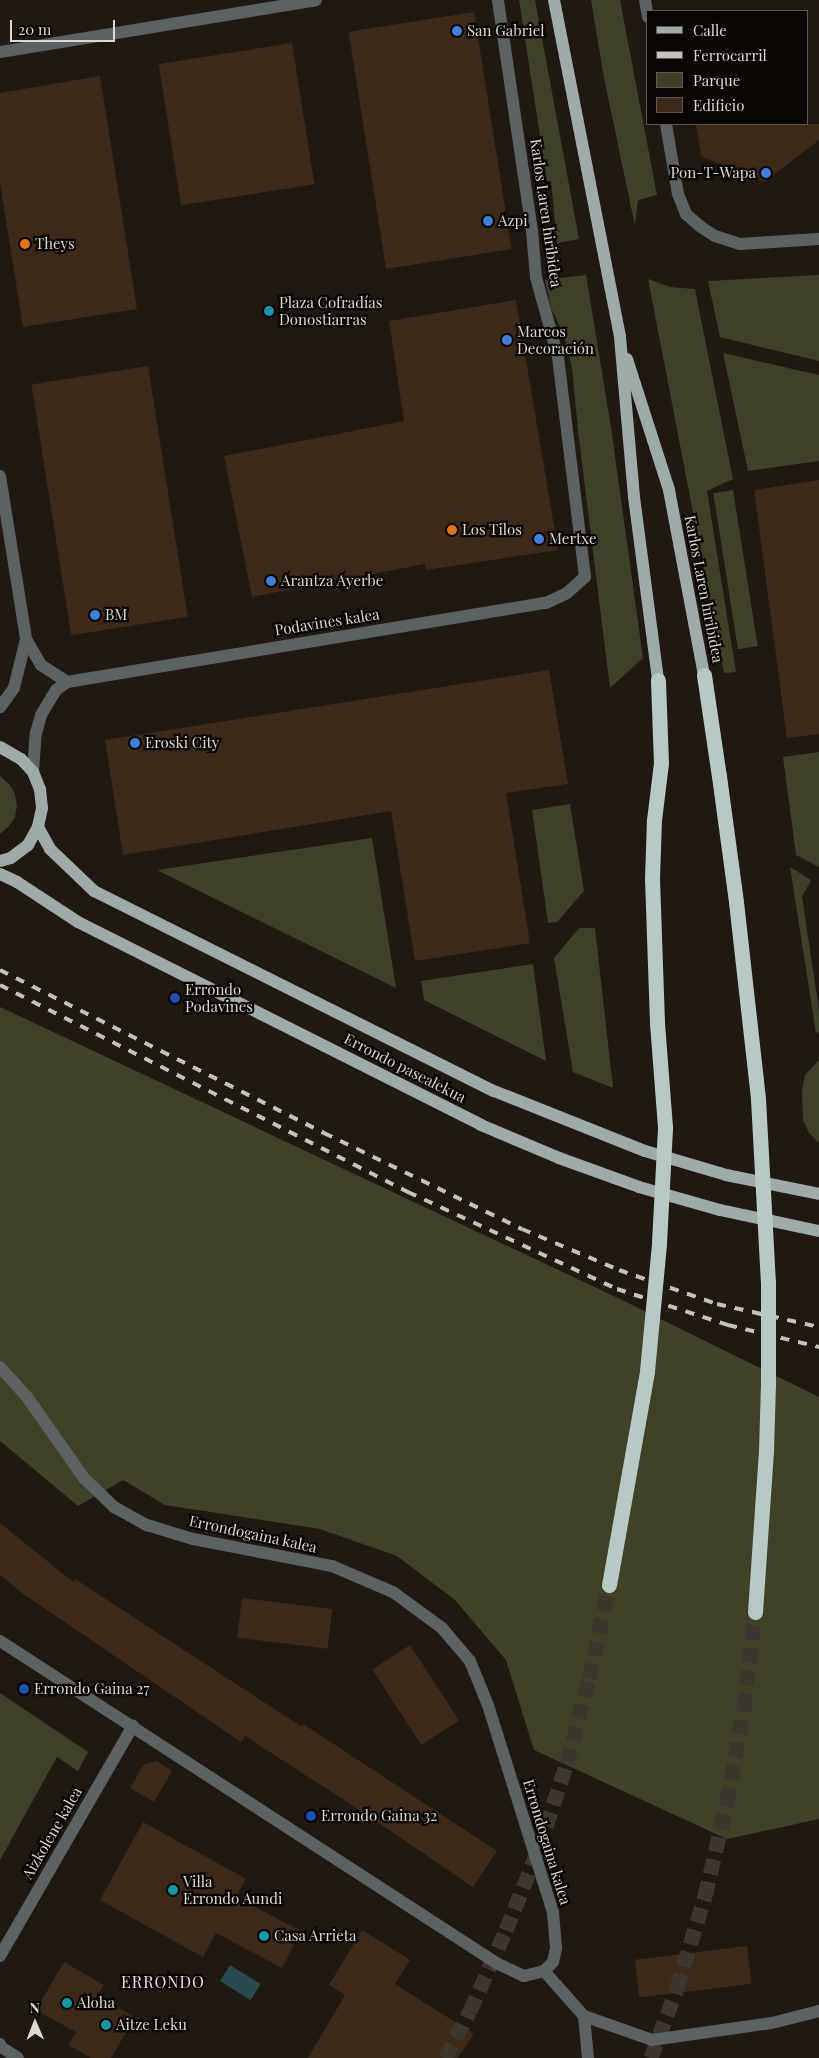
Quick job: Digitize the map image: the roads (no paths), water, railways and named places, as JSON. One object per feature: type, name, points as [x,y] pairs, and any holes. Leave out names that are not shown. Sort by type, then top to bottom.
[{"type":"highway","points":[[704,675],[738,912],[758,1099],[768,1282],[768,1385],[756,1612]]},
{"type":"highway","points":[[609,1585],[647,1371],[659,1243],[665,1127],[652,879],[654,820],[661,763],[658,680]]},
{"type":"main road","name":"Karlos I.aren hiribidea","points":[[554,0],[620,337],[634,497],[658,680]]},
{"type":"main road","name":"Karlos I.aren hiribidea","points":[[620,337],[669,490],[704,675]]},
{"type":"main road","points":[[0,747],[21,759],[33,772],[40,789],[42,808],[38,826],[28,845],[11,858],[0,862]]},
{"type":"main road","name":"Errondo pasealekua","points":[[38,826],[50,849],[94,890],[494,1091],[645,1151],[726,1175],[819,1194]]},
{"type":"main road","name":"Errondo pasealekua","points":[[0,874],[17,882],[78,922],[481,1125],[559,1158],[639,1187],[720,1210],[819,1231]]},
{"type":"street","points":[[0,52],[316,0]]},
{"type":"street","name":"Karlos I.aren hiribidea","points":[[498,0],[532,231],[536,277],[558,357],[585,578]]},
{"type":"street","points":[[666,125],[678,194],[686,214],[701,228],[728,241],[740,244],[819,239]]},
{"type":"street","points":[[0,476],[26,639],[41,665],[67,682],[56,690],[40,714],[36,733],[33,772]]},
{"type":"street","name":"Podavines kalea","points":[[67,682],[546,603],[567,594],[585,578]]},
{"type":"street","points":[[0,707],[14,688],[26,639]]},
{"type":"street","name":"Errondogaina kalea","points":[[0,1367],[27,1397],[84,1478],[114,1507],[147,1525],[192,1539],[332,1566],[393,1592],[442,1628],[470,1661],[488,1705],[553,1913],[556,1948],[553,1962],[544,1971]]},
{"type":"street","points":[[0,1640],[498,1964],[524,1976],[544,1971],[584,2016],[652,2040],[772,2023],[819,2012]]},
{"type":"street","name":"Aizkolene kalea","points":[[0,1956],[133,1726]]},
{"type":"street","points":[[584,2016],[588,2058]]},
{"type":"street","points":[[0,2044],[1,2047],[18,2058]]},
{"type":"water","points":[[230,1965],[261,1984],[250,2000],[220,1981]]},
{"type":"tunnel","points":[[445,2058],[470,2011],[506,1930],[539,1848],[567,1763],[589,1678],[609,1585]]},
{"type":"tunnel","points":[[651,2058],[677,1988],[705,1896],[727,1802],[744,1708],[755,1612]]},
{"type":"railway","points":[[0,970],[324,1133],[522,1229],[619,1270],[717,1304],[819,1327]]},
{"type":"railway","points":[[0,985],[408,1192],[617,1289],[728,1325],[819,1347]]},
{"type":"place","name":"San Gabriel","points":[[457,31]]},
{"type":"place","name":"Pon-T-Wapa","points":[[766,173]]},
{"type":"place","name":"Azpi","points":[[488,221]]},
{"type":"place","name":"Theys","points":[[25,244]]},
{"type":"place","name":"Plaza Cofradías Donostiarras","points":[[269,311]]},
{"type":"place","name":"Marcos Decoración","points":[[507,340]]},
{"type":"place","name":"Los Tilos","points":[[452,530]]},
{"type":"place","name":"Mertxe","points":[[539,539]]},
{"type":"place","name":"Arantza Ayerbe","points":[[271,581]]},
{"type":"place","name":"BM","points":[[95,615]]},
{"type":"place","name":"Eroski City","points":[[135,743]]},
{"type":"place","name":"Errondo Podavines","points":[[175,998]]},
{"type":"place","name":"Errondo Gaina 27","points":[[24,1689]]},
{"type":"place","name":"Errondo Gaina 32","points":[[311,1816]]},
{"type":"place","name":"Villa Errondo Aundi","points":[[173,1890]]},
{"type":"place","name":"Casa Arrieta","points":[[264,1936]]},
{"type":"place","name":"Aloha","points":[[67,2003]]},
{"type":"place","name":"Aitze Leku","points":[[106,2025]]},
{"type":"district","name":"ERRONDO","points":[[163,1982]]}]
